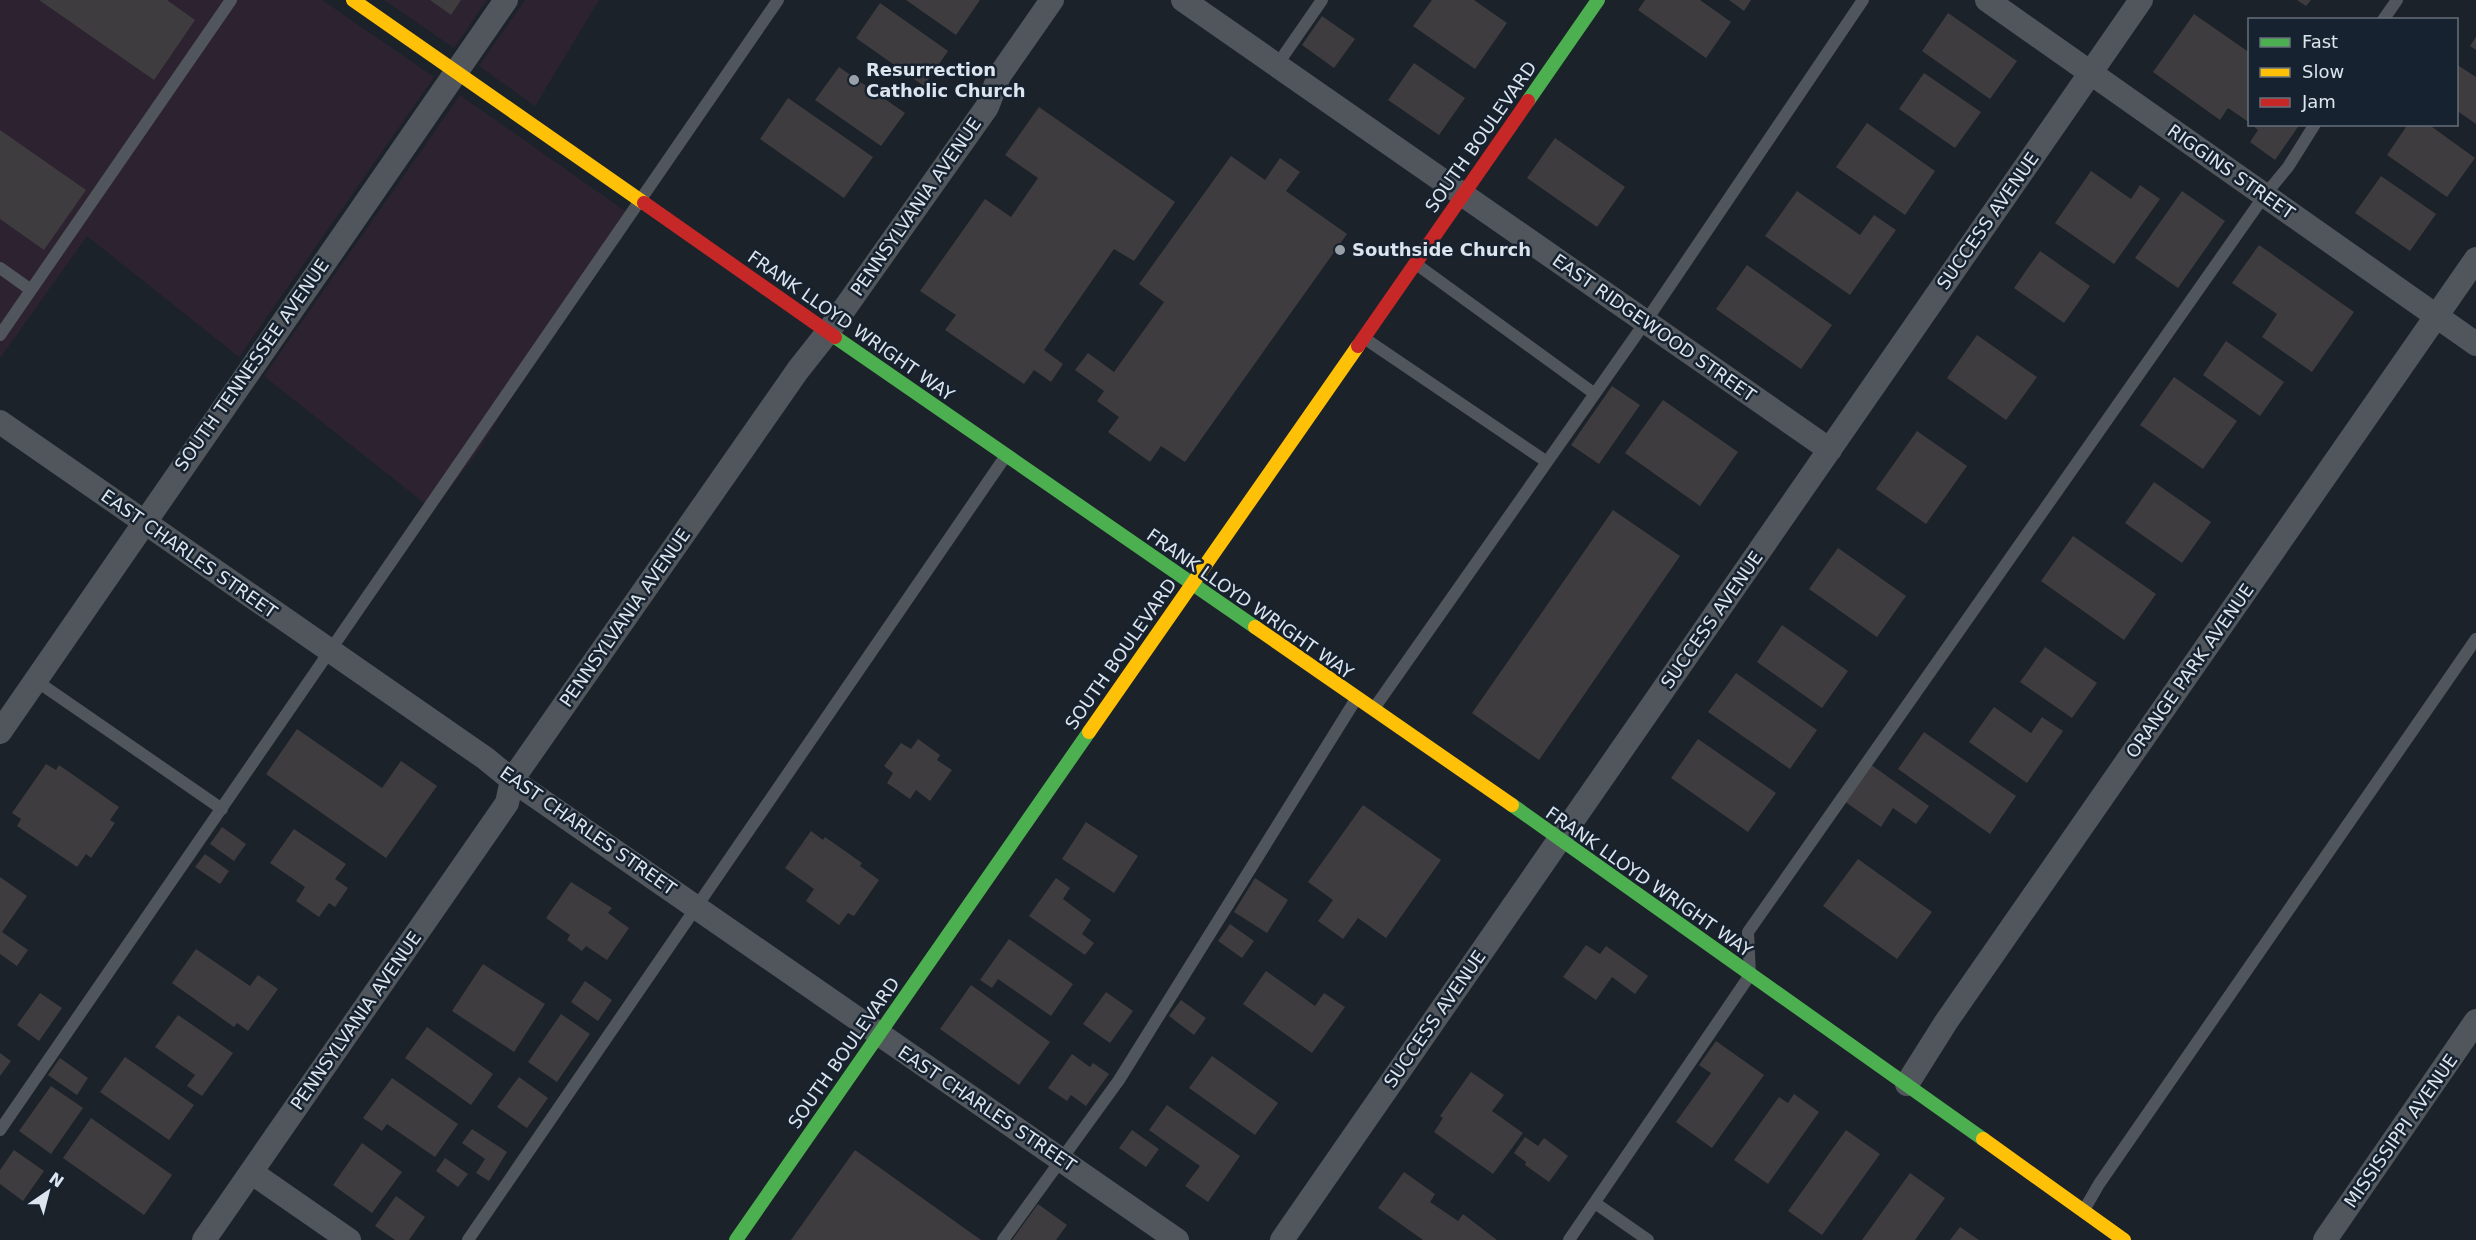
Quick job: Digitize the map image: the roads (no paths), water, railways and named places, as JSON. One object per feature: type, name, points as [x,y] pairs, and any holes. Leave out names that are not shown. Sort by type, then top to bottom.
[{"type":"street","name":"FRANK LLOYD WRIGHT WAY","points":[[353,0],[641,200],[870,363],[1559,840],[1907,1084],[2124,1240]]},
{"type":"street","name":"SOUTH TENNESSEE AVENUE","points":[[0,732],[506,0]]},
{"type":"street","name":"PENNSYLVANIA AVENUE","points":[[204,1240],[507,803],[512,780],[798,370],[828,332],[987,107],[999,76],[1052,0]]},
{"type":"street","name":"EAST RIDGEWOOD STREET","points":[[1184,0],[1462,196],[1830,450]]},
{"type":"street","name":"SOUTH BOULEVARD","points":[[736,1240],[1598,0]]},
{"type":"street","name":"RIGGINS STREET","points":[[1987,0],[2476,344]]},
{"type":"street","name":"SUCCESS AVENUE","points":[[1282,1240],[2141,0]]},
{"type":"street","name":"ORANGE PARK AVENUE","points":[[1907,1084],[1946,1022],[2476,259]]},
{"type":"street","name":"EAST CHARLES STREET","points":[[0,422],[485,758],[512,780],[878,1035],[1177,1240]]},
{"type":"street","name":"MISSISSIPPI AVENUE","points":[[2325,1240],[2476,1021]]},
{"type":"street","points":[[251,1172],[349,1240]]},
{"type":"lane","points":[[0,335],[231,0]]},
{"type":"lane","points":[[0,1130],[778,0]]},
{"type":"lane","points":[[1277,65],[1322,0]]},
{"type":"lane","points":[[1372,710],[1646,321],[1863,0]]},
{"type":"lane","points":[[2384,18],[2397,0]]},
{"type":"lane","points":[[1569,1240],[1750,975],[1748,932],[2264,196],[2288,167],[2314,126]]},
{"type":"lane","points":[[1416,263],[1595,394]]},
{"type":"lane","points":[[0,268],[31,290]]},
{"type":"lane","points":[[1363,338],[1547,462]]},
{"type":"lane","points":[[468,1240],[1006,456]]},
{"type":"lane","points":[[2084,1211],[2099,1184],[2476,639]]},
{"type":"lane","points":[[35,680],[222,809]]},
{"type":"lane","points":[[1003,1240],[1119,1080],[1356,699]]},
{"type":"lane","points":[[1595,1203],[1648,1240]]},
{"type":"place","name":"Resurrection Catholic Church","points":[[854,80]]},
{"type":"place","name":"Southside Church","points":[[1340,250]]}]
